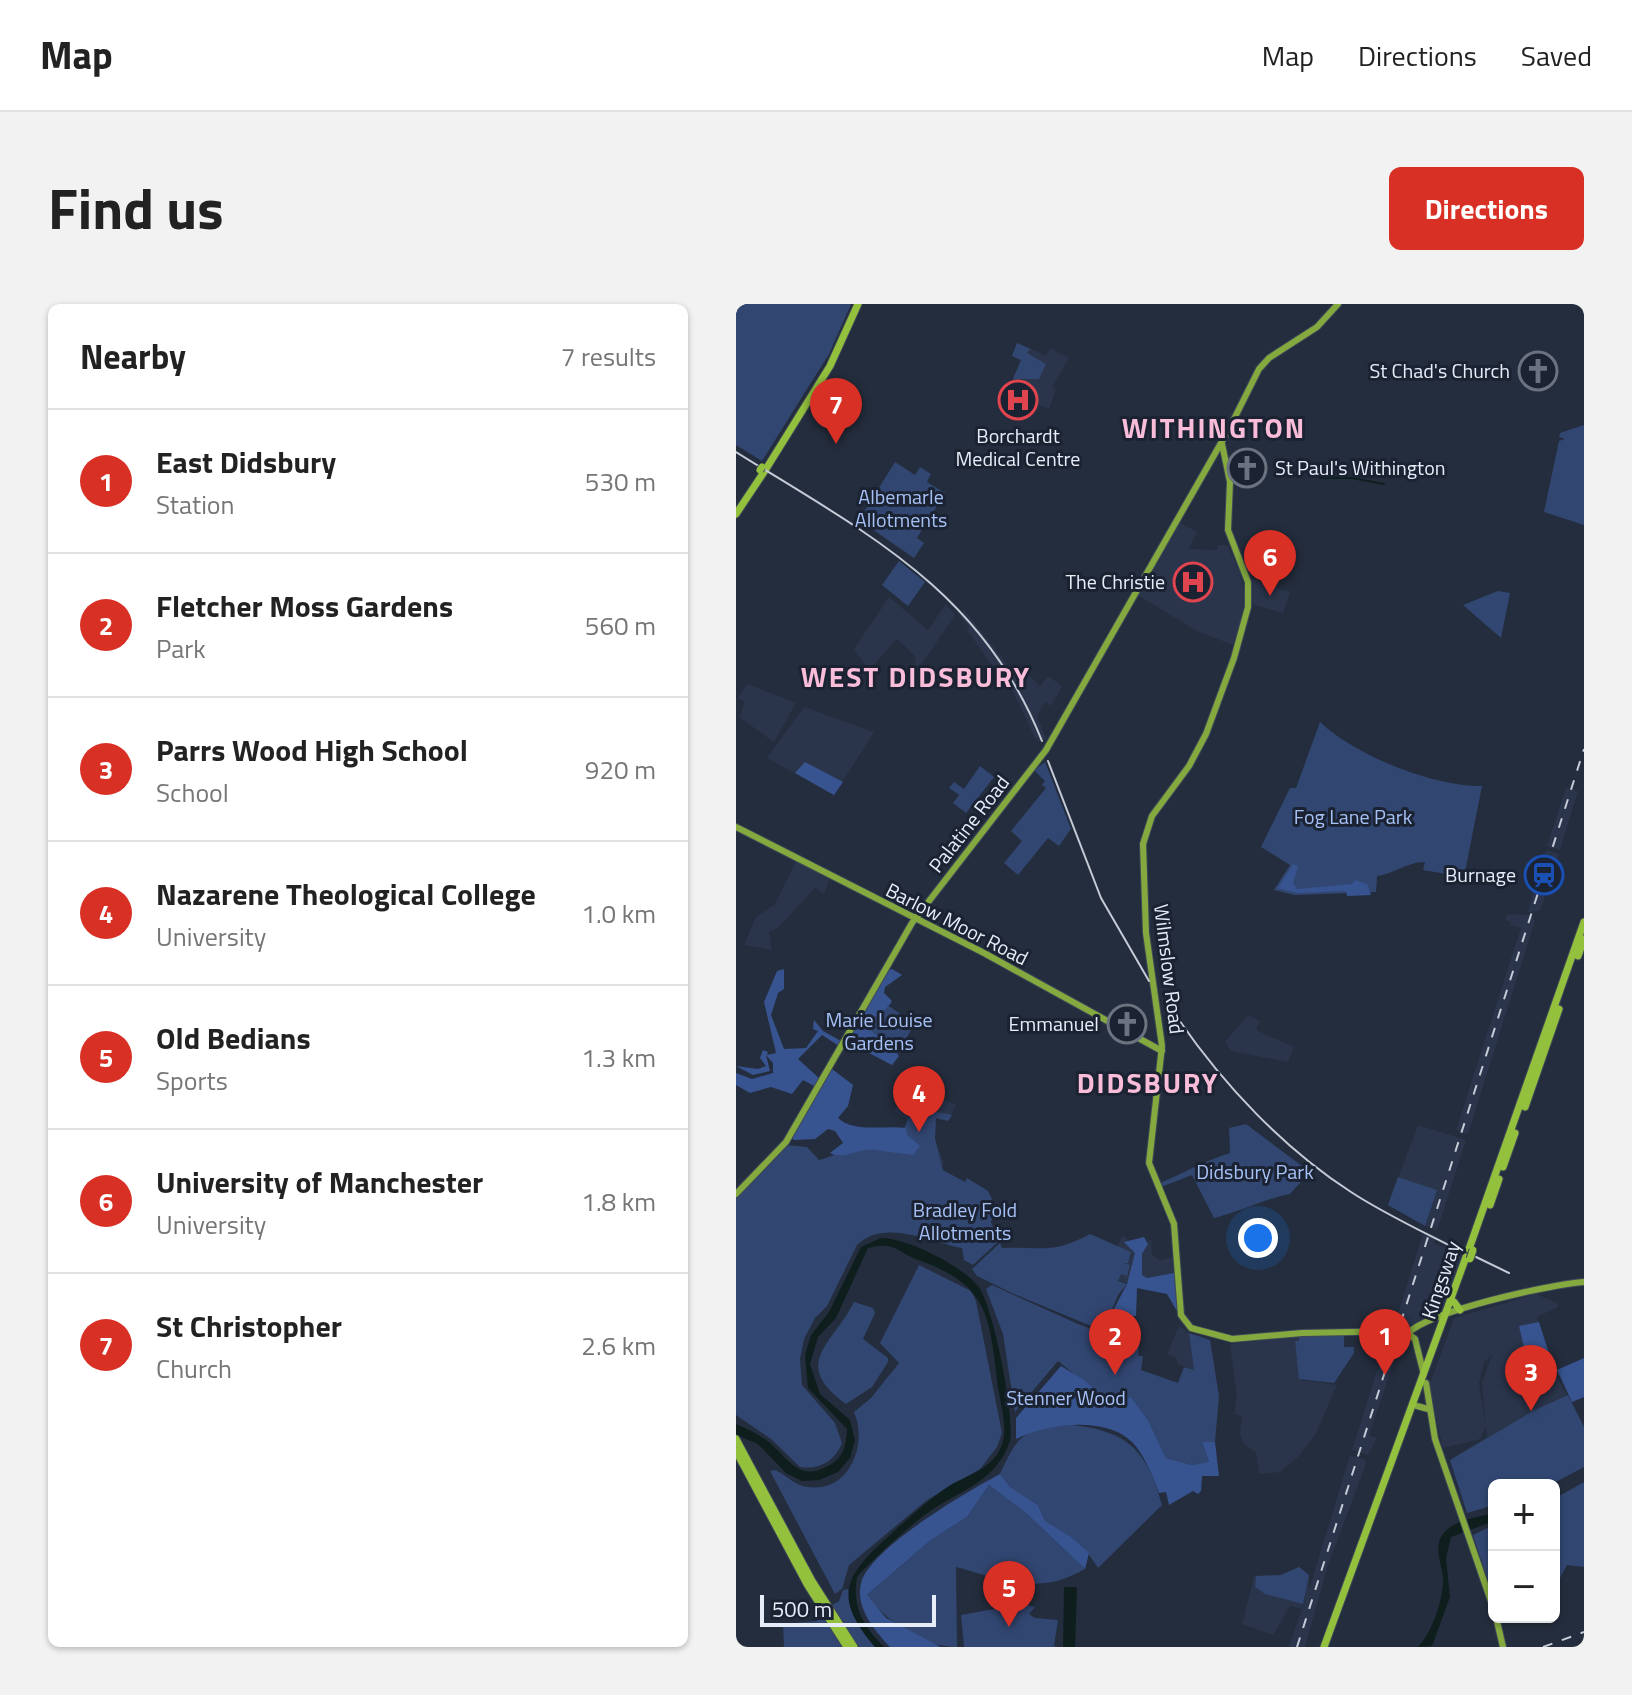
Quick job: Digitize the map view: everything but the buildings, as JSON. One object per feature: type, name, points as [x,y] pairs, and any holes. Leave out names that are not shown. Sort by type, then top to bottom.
[{"type":"highway","points":[[736,514],[830,366],[856,304]]},
{"type":"highway","points":[[736,507],[763,469]]},
{"type":"highway","points":[[1571,961],[1578,953],[1584,925]]},
{"type":"highway","name":"Kingsway","points":[[1431,1364],[1584,925]]},
{"type":"highway","name":"Kingsway","points":[[1326,1647],[1584,939]]},
{"type":"highway","points":[[1454,1302],[1460,1310]]},
{"type":"highway","points":[[736,1439],[807,1584],[847,1647]]},
{"type":"highway","points":[[736,1451],[827,1607],[854,1647]]},
{"type":"main road","points":[[1221,446],[1261,365],[1317,327],[1338,304]]},
{"type":"main road","name":"Palatine Road","points":[[736,1194],[786,1142],[915,919],[1034,768],[1210,460],[1221,446]]},
{"type":"main road","name":"Wilmslow Road","points":[[1221,446],[1231,500],[1228,530],[1248,582],[1247,613],[1207,731],[1189,766],[1152,816],[1142,853],[1148,945],[1162,1042],[1149,1159],[1175,1227],[1181,1315],[1186,1323],[1206,1335],[1232,1339],[1315,1332],[1408,1333]]},
{"type":"main road","name":"Barlow Moor Road","points":[[736,827],[1162,1051]]},
{"type":"main road","points":[[1153,1047],[1162,1042]]},
{"type":"main road","points":[[1415,1339],[1408,1333],[1417,1325],[1433,1319],[1552,1287],[1584,1282]]},
{"type":"main road","points":[[1433,1319],[1442,1326]]},
{"type":"main road","points":[[1417,1325],[1415,1339],[1437,1446],[1488,1592]]},
{"type":"main road","points":[[1419,1350],[1431,1364]]},
{"type":"main road","points":[[1418,1400],[1428,1409]]},
{"type":"main road","points":[[1498,1623],[1503,1645]]},
{"type":"shaded area","points":[[1017,343],[1046,356],[1050,348],[1069,358],[1052,387],[1056,390],[1049,409],[1007,392],[1021,360],[1012,356]]},
{"type":"shaded area","name":"The Christie","points":[[1177,521],[1197,532],[1189,549],[1217,550],[1218,545],[1227,545],[1240,571],[1245,596],[1243,616],[1233,645],[1197,631],[1136,594]]},
{"type":"shaded area","points":[[1251,579],[1290,592],[1283,613],[1252,604]]},
{"type":"shaded area","points":[[889,597],[928,630],[946,604],[955,615],[917,671],[912,666],[916,662],[914,655],[897,639],[869,670],[854,649]]},
{"type":"shaded area","points":[[964,610],[1015,674],[1023,669],[1040,686],[1048,676],[1062,686],[1051,706],[1045,702],[1037,716],[1046,739],[1039,741],[1035,738],[1005,675],[1000,677],[967,630],[969,627],[960,616]]},
{"type":"shaded area","points":[[747,684],[796,703],[774,742],[739,717],[745,702],[738,698]]},
{"type":"shaded area","points":[[804,707],[874,732],[834,795],[767,758]]},
{"type":"shaded area","points":[[1566,787],[1578,791],[1560,850],[1547,846]]},
{"type":"shaded area","points":[[1546,850],[1559,854],[1540,911],[1528,912]]},
{"type":"shaded area","points":[[796,861],[830,878],[824,894],[815,888],[778,928],[769,932],[772,950],[744,945],[756,917],[775,904]]},
{"type":"shaded area","points":[[1507,914],[1530,915],[1535,921],[1468,1134],[1456,1130],[1521,928],[1505,920]]},
{"type":"shaded area","points":[[1248,1015],[1260,1021],[1256,1030],[1294,1047],[1288,1062],[1231,1051],[1225,1042]]},
{"type":"shaded area","points":[[914,1084],[956,1105],[948,1121],[936,1118],[935,1139],[945,1166],[903,1136],[907,1120],[894,1111]]},
{"type":"shaded area","points":[[1418,1125],[1466,1140],[1437,1231],[1388,1205]]},
{"type":"shaded area","points":[[1423,1233],[1436,1239],[1434,1243],[1463,1255],[1443,1312],[1406,1327],[1394,1327]]},
{"type":"shaded area","points":[[1090,1234],[1117,1246],[1123,1235],[1137,1250],[1151,1239],[1152,1255],[1160,1260],[1174,1257],[1176,1273],[1146,1278],[1133,1285],[1091,1272],[1080,1240]]},
{"type":"shaded area","points":[[881,1238],[933,1254],[978,1286],[996,1337],[1011,1428],[1007,1449],[993,1470],[916,1522],[857,1577],[856,1598],[861,1615],[884,1647],[875,1647],[852,1612],[850,1585],[855,1573],[877,1547],[927,1503],[991,1461],[1003,1441],[1004,1420],[993,1346],[983,1309],[961,1282],[943,1270],[895,1248],[868,1248],[836,1318],[818,1337],[810,1364],[820,1394],[850,1420],[855,1440],[850,1458],[838,1472],[819,1480],[802,1481],[786,1473],[758,1444],[736,1435],[736,1424],[766,1440],[802,1470],[818,1470],[841,1455],[847,1429],[808,1388],[805,1355],[811,1335],[829,1312],[861,1247]]},
{"type":"shaded area","points":[[1536,1294],[1557,1303],[1558,1307],[1537,1317],[1548,1360],[1584,1427],[1584,1467],[1560,1480],[1488,1479],[1488,1507],[1467,1513],[1450,1460],[1487,1437],[1486,1426],[1480,1439],[1443,1448],[1429,1386],[1454,1318]],"holes":[[[1492,1355],[1482,1383],[1486,1426],[1479,1383],[1484,1362]]]},
{"type":"shaded area","points":[[1179,1326],[1189,1333],[1194,1370],[1178,1364],[1176,1358],[1167,1354]]},
{"type":"shaded area","points":[[1396,1332],[1403,1336],[1369,1435],[1377,1438],[1368,1455],[1352,1450],[1389,1333]]},
{"type":"shaded area","points":[[1299,1336],[1299,1341],[1295,1341],[1301,1380],[1337,1385],[1316,1433],[1299,1456],[1280,1472],[1259,1474],[1256,1452],[1244,1444],[1240,1434],[1242,1416],[1234,1414],[1237,1395],[1230,1344]]},
{"type":"shaded area","points":[[1350,1455],[1366,1460],[1365,1467],[1328,1565],[1305,1647],[1289,1647],[1306,1596],[1301,1609],[1290,1606],[1273,1635],[1242,1624],[1254,1576],[1277,1576],[1299,1567],[1309,1575],[1309,1590]]},
{"type":"shaded area","points":[[1488,1515],[1488,1523],[1451,1537],[1446,1558],[1450,1597],[1432,1646],[1418,1647],[1435,1618],[1442,1591],[1438,1545],[1443,1534],[1459,1522]]},
{"type":"shaded area","points":[[1064,1587],[1077,1587],[1075,1647],[1063,1647]]},
{"type":"green space","points":[[736,304],[851,304],[829,354],[762,461],[736,445]]},
{"type":"green space","points":[[1017,343],[1047,356],[1030,349],[1027,353],[1046,364],[1039,379],[1013,379],[1021,360],[1012,356]]},
{"type":"green space","points":[[1584,425],[1584,525],[1544,512],[1559,441],[1565,439],[1559,437],[1560,433]]},
{"type":"green space","name":"Albemarle Allotments","points":[[895,462],[915,475],[920,467],[931,474],[927,482],[945,493],[917,538],[924,543],[914,558],[859,520]]},
{"type":"green space","points":[[899,561],[925,582],[908,606],[882,585]]},
{"type":"green space","points":[[1498,591],[1510,593],[1501,638],[1463,605]]},
{"type":"green space","name":"Fog Lane Park","points":[[1320,722],[1353,746],[1396,767],[1441,781],[1482,786],[1464,877],[1423,870],[1425,862],[1419,862],[1377,876],[1376,892],[1295,895],[1274,890],[1290,865],[1261,847],[1290,788],[1296,788]]},
{"type":"green space","points":[[805,762],[843,782],[834,795],[795,773]]},
{"type":"green space","points":[[1045,762],[1071,829],[1059,846],[1048,838],[1018,875],[1004,863],[1022,841],[1011,831],[1046,788],[1042,785],[1045,781],[1034,770]]},
{"type":"green space","points":[[980,766],[994,777],[966,813],[953,803],[959,795],[949,788],[954,782],[964,789]]},
{"type":"green space","points":[[1293,864],[1298,866],[1293,883],[1297,889],[1352,884],[1355,880],[1367,884],[1371,895],[1347,896],[1346,891],[1297,893],[1278,888]]},
{"type":"green space","points":[[784,969],[784,989],[778,993],[771,1015],[784,1049],[806,1048],[818,1031],[813,1029],[814,1020],[823,1031],[841,1041],[839,1046],[822,1035],[798,1059],[821,1080],[816,1087],[803,1080],[792,1094],[771,1087],[750,1093],[736,1085],[736,1073],[752,1079],[773,1073],[773,1063],[766,1055],[770,1071],[753,1075],[736,1066],[758,1069],[766,1066],[760,1058],[763,1050],[768,1052],[767,1055],[776,1053],[764,1002],[777,971]]},
{"type":"green space","points":[[888,970],[902,975],[885,987],[884,993],[892,1001],[867,1027],[899,1056],[892,1065],[848,1042]]},
{"type":"green space","name":"Marie Louise Gardens","points":[[873,996],[901,1014],[901,1024],[912,1028],[892,1065],[849,1040]]},
{"type":"green space","points":[[832,1069],[853,1085],[848,1106],[838,1118],[861,1127],[906,1128],[907,1135],[920,1146],[913,1155],[869,1150],[836,1155],[830,1153],[843,1143],[835,1131],[828,1129],[815,1139],[792,1138]]},
{"type":"green space","name":"Bradley Fold Allotments","points":[[916,1108],[952,1115],[948,1121],[936,1118],[935,1139],[943,1170],[965,1182],[967,1178],[988,1191],[996,1208],[991,1222],[999,1241],[973,1265],[964,1260],[962,1248],[908,1234],[880,1233],[857,1245],[827,1306],[815,1318],[804,1339],[800,1359],[802,1385],[835,1423],[842,1443],[826,1463],[800,1467],[771,1439],[736,1415],[736,1195],[786,1145],[807,1147],[819,1160],[823,1159],[904,1129],[911,1111]]},
{"type":"green space","name":"Didsbury Park","points":[[1246,1124],[1310,1172],[1290,1194],[1214,1218],[1192,1175],[1161,1187],[1160,1183],[1230,1153],[1229,1128]]},
{"type":"green space","points":[[1398,1177],[1437,1190],[1425,1226],[1388,1205]]},
{"type":"green space","points":[[1090,1234],[1131,1252],[1128,1263],[1123,1263],[1130,1265],[1127,1276],[1121,1274],[1118,1281],[1127,1284],[1118,1295],[1103,1331],[1014,1294],[977,1276],[972,1269],[1000,1243],[1002,1248],[1046,1248],[1065,1245]]},
{"type":"green space","points":[[1144,1237],[1148,1244],[1142,1254],[1142,1275],[1147,1278],[1174,1273],[1178,1313],[1167,1294],[1137,1288],[1136,1316],[1125,1316],[1123,1325],[1105,1326],[1127,1284],[1135,1253],[1124,1242]]},
{"type":"green space","points":[[919,1265],[971,1291],[976,1301],[1002,1433],[997,1447],[980,1469],[927,1500],[849,1565],[842,1589],[835,1594],[770,1471],[775,1470],[808,1487],[823,1487],[845,1474],[857,1451],[859,1438],[854,1412],[871,1398],[899,1363],[880,1343]]},
{"type":"green space","points":[[992,1285],[1078,1324],[1123,1341],[1139,1342],[1138,1356],[1143,1356],[1141,1370],[1178,1383],[1184,1367],[1194,1370],[1189,1333],[1210,1340],[1219,1396],[1215,1442],[1202,1442],[1209,1462],[1192,1465],[1166,1458],[1148,1420],[1131,1397],[1107,1401],[1058,1361],[1015,1412],[1003,1334],[986,1289]]},
{"type":"green space","points":[[854,1302],[873,1308],[875,1313],[863,1339],[888,1358],[888,1362],[872,1387],[846,1404],[829,1390],[818,1365],[827,1342]]},
{"type":"green space","points":[[1539,1322],[1554,1369],[1543,1374],[1525,1352],[1519,1326]]},
{"type":"green space","points":[[1344,1335],[1344,1347],[1354,1347],[1354,1353],[1334,1383],[1299,1379],[1295,1341],[1299,1341],[1299,1336]]},
{"type":"green space","points":[[1584,1358],[1584,1397],[1572,1402],[1557,1370]]},
{"type":"green space","name":"Stenner Wood","points":[[1061,1366],[1084,1380],[1107,1401],[1131,1397],[1148,1420],[1166,1458],[1192,1465],[1209,1462],[1202,1442],[1215,1442],[1219,1476],[1202,1476],[1198,1494],[1193,1491],[1169,1505],[1166,1492],[1159,1493],[1132,1442],[1107,1428],[1058,1426],[1016,1439],[1016,1418]]},
{"type":"green space","points":[[1568,1395],[1584,1427],[1584,1467],[1560,1480],[1488,1479],[1488,1507],[1467,1513],[1450,1460],[1533,1411]]},
{"type":"green space","points":[[1062,1424],[1101,1430],[1128,1444],[1148,1467],[1162,1505],[1098,1568],[1070,1536],[1045,1521],[1038,1505],[1010,1487],[1000,1474],[1022,1438],[1037,1430]]},
{"type":"green space","points":[[1000,1474],[1010,1487],[1038,1505],[1045,1521],[1070,1536],[1089,1553],[1085,1569],[1027,1514],[989,1485],[967,1517],[931,1540],[867,1595],[886,1618],[941,1647],[890,1647],[872,1626],[863,1609],[861,1583],[868,1569],[922,1522]]},
{"type":"green space","points":[[1584,1482],[1584,1567],[1567,1565],[1560,1578],[1560,1551],[1560,1496]]},
{"type":"green space","points":[[989,1485],[1027,1514],[1085,1569],[1052,1582],[1036,1584],[956,1567],[957,1647],[931,1643],[895,1623],[866,1596],[931,1540],[967,1517]]},
{"type":"green space","points":[[1488,1528],[1488,1581],[1473,1535]]},
{"type":"green space","points":[[1299,1567],[1309,1575],[1303,1604],[1265,1594],[1255,1587],[1256,1576],[1281,1575]]},
{"type":"green space","points":[[849,1589],[857,1620],[875,1647],[859,1647],[830,1606],[839,1601],[843,1590]]},
{"type":"green space","points":[[1000,1599],[1035,1607],[1029,1614],[1035,1618],[1058,1620],[1054,1646],[1057,1647],[964,1647],[961,1615],[1000,1608]]},
{"type":"green space","points":[[819,1612],[843,1647],[784,1647],[783,1624],[817,1621]]},
{"type":"waterway","points":[[1320,478],[1352,478],[1384,484]]},
{"type":"waterway","points":[[1101,1334],[1106,1354]]},
{"type":"tram line","points":[[736,452],[874,539],[915,570],[953,605],[987,644],[1017,689],[1042,741]]},
{"type":"tram line","points":[[1048,761],[1101,898],[1149,981]]},
{"type":"tram line","points":[[1179,1020],[1235,1091],[1302,1156],[1364,1200],[1464,1253]]},
{"type":"tram line","points":[[1474,1256],[1509,1273]]},
{"type":"railway","points":[[1297,1647],[1584,749]]},
{"type":"railway","points":[[1543,1647],[1584,1632]]},
{"type":"place","name":"St Chad's Church","points":[[1538,371]]},
{"type":"place","name":"Borchardt Medical Centre","points":[[1018,400]]},
{"type":"place","name":"St Christopher","points":[[836,444]]},
{"type":"place","name":"St Paul's Withington","points":[[1247,468]]},
{"type":"place","name":"The Christie","points":[[1193,582]]},
{"type":"place","name":"University of Manchester","points":[[1270,596]]},
{"type":"place","name":"Burnage","points":[[1544,875]]},
{"type":"place","name":"Emmanuel","points":[[1127,1024]]},
{"type":"place","name":"Nazarene Theological College","points":[[919,1132]]},
{"type":"place","name":"Fletcher Moss Gardens","points":[[1115,1375]]},
{"type":"place","name":"East Didsbury","points":[[1385,1375]]},
{"type":"place","name":"Parrs Wood High School","points":[[1531,1411]]},
{"type":"place","name":"Old Bedians","points":[[1009,1627]]},
{"type":"district","name":"WITHINGTON","points":[[1214,428]]},
{"type":"district","name":"WEST DIDSBURY","points":[[916,677]]},
{"type":"district","name":"DIDSBURY","points":[[1148,1083]]}]
